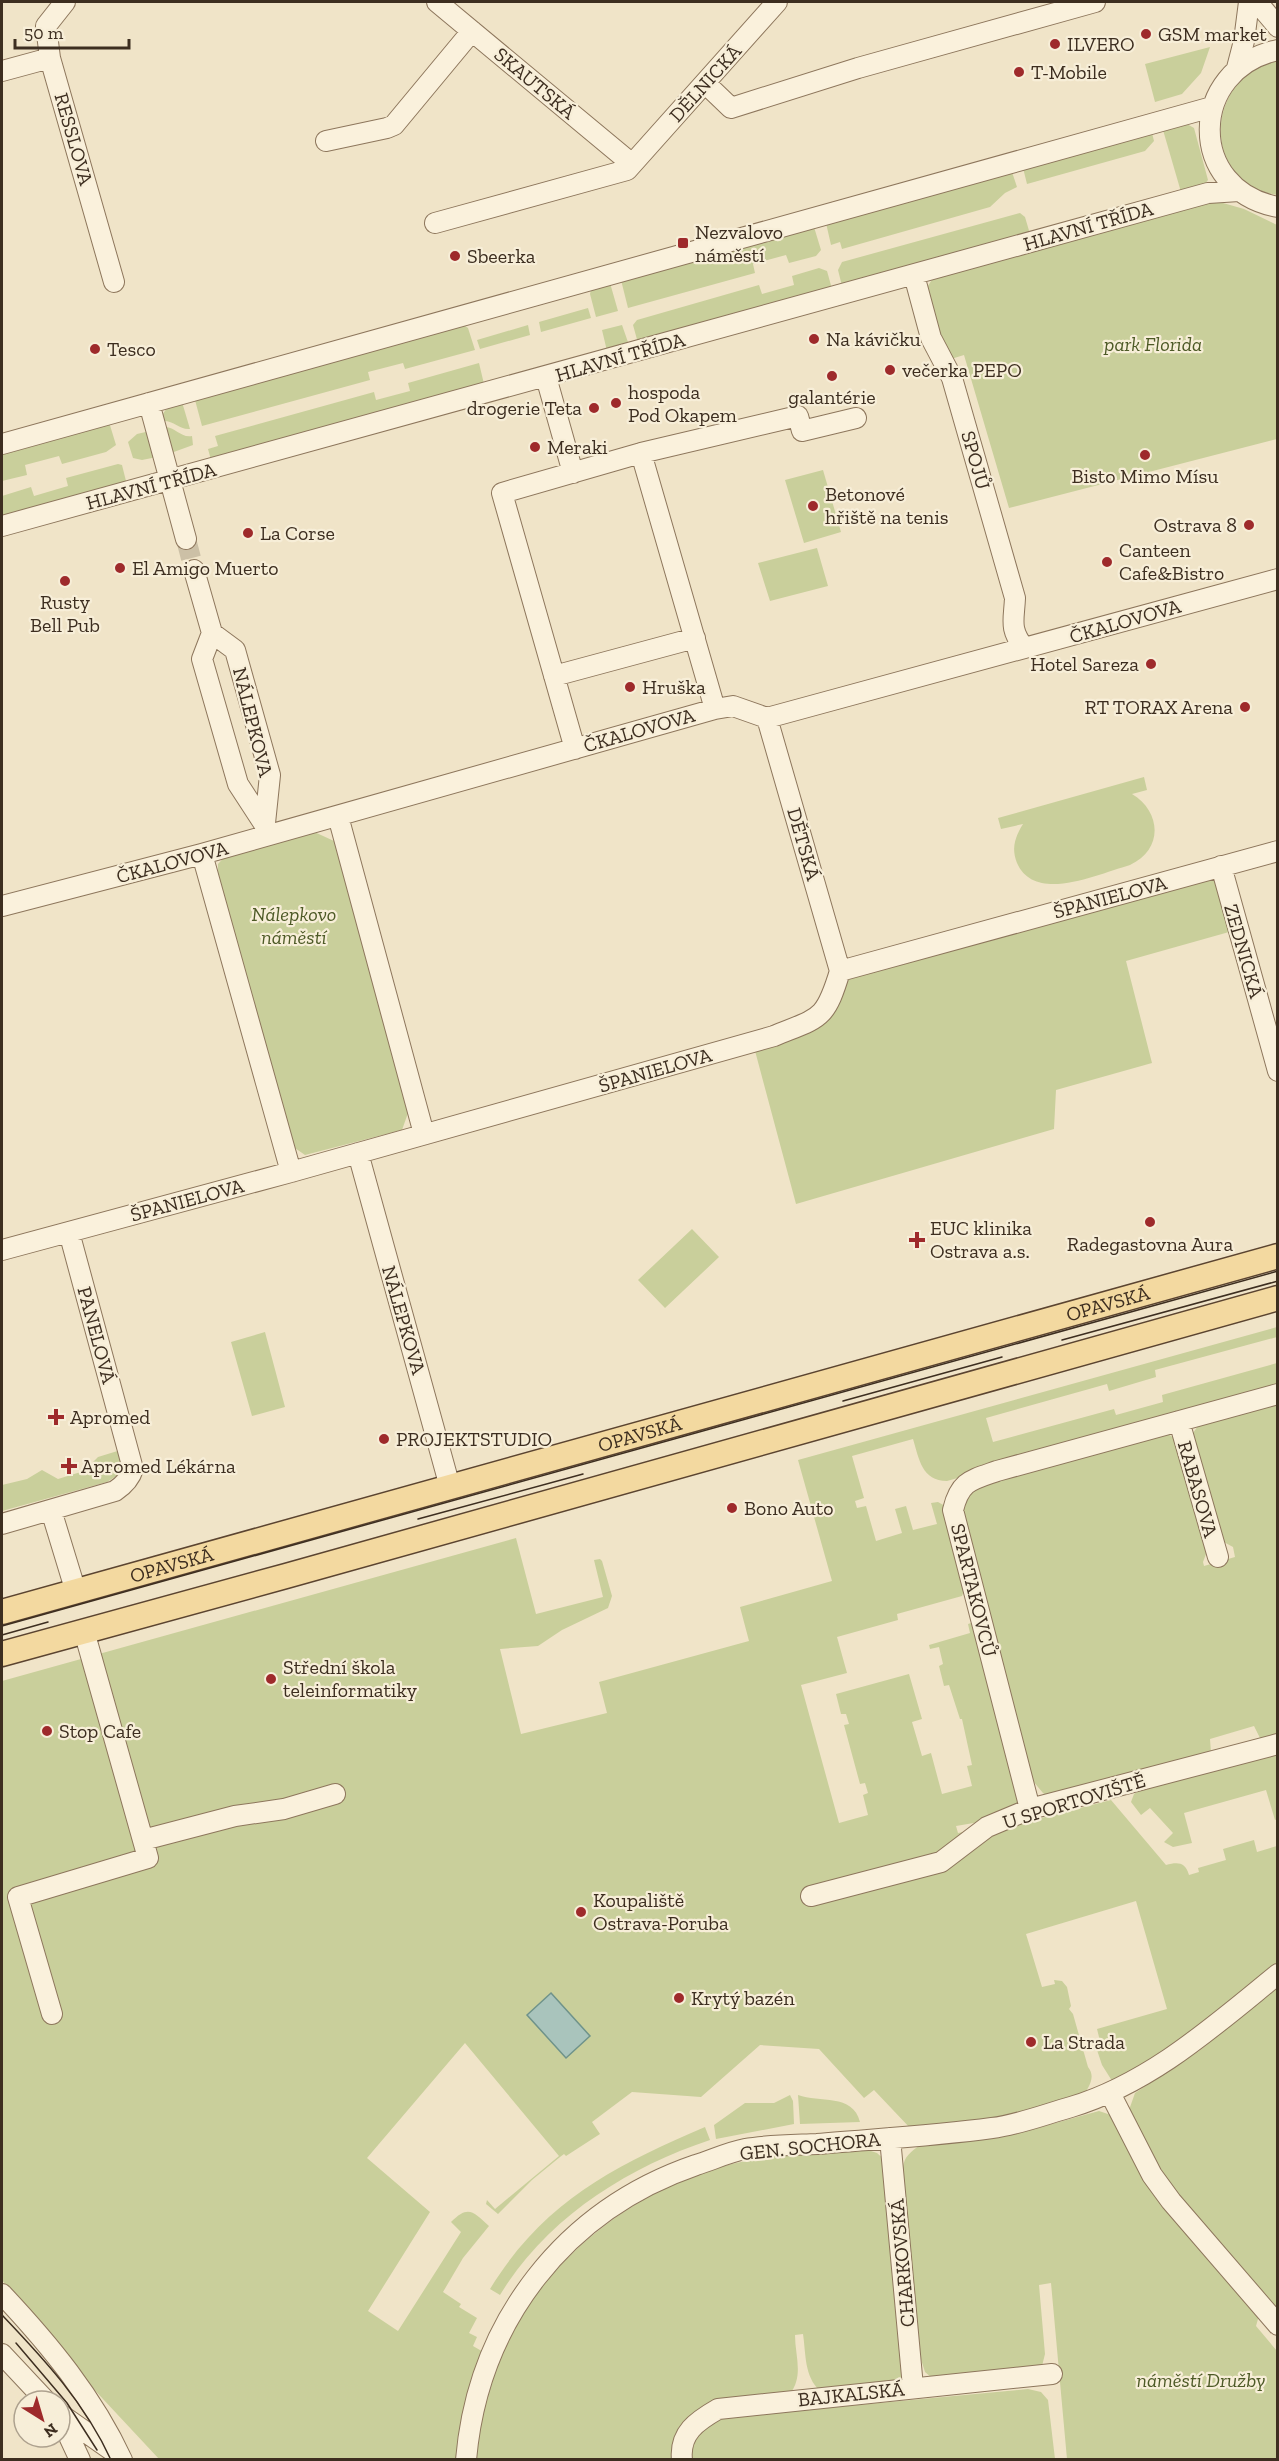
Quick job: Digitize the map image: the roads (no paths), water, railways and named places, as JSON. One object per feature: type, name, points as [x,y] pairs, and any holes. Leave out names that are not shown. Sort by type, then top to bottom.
[{"type":"main road","name":"OPAVSKÁ","points":[[2,1612],[1278,1256]]},
{"type":"main road","name":"OPAVSKÁ","points":[[2,1653],[1278,1298]]},
{"type":"street","name":"RESSLOVA","points":[[65,2],[46,26],[50,58],[114,282]]},
{"type":"street","name":"SKAUTSKÁ","points":[[437,2],[632,164]]},
{"type":"street","name":"DĚLNICKÁ","points":[[632,164],[777,2]]},
{"type":"street","points":[[706,84],[731,108],[858,68],[1095,2]]},
{"type":"street","points":[[1237,68],[1244,41],[1249,2]]},
{"type":"street","points":[[1257,2],[1278,27]]},
{"type":"street","points":[[326,141],[387,128],[394,124],[472,31]]},
{"type":"street","points":[[1278,50],[1250,59],[1237,68],[1222,86],[1212,107],[1209,130],[1213,153],[1228,180],[1252,199],[1278,207]]},
{"type":"street","points":[[2,71],[50,58]]},
{"type":"street","points":[[2,444],[1212,107]]},
{"type":"street","points":[[435,224],[627,170],[632,164]]},
{"type":"street","name":"HLAVNÍ TŘÍDA","points":[[2,526],[1208,193],[1239,191]]},
{"type":"street","name":"SPOJŮ","points":[[914,275],[931,338],[952,378],[1015,598],[1012,619],[1014,634],[1024,648]]},
{"type":"street","points":[[546,377],[573,473]]},
{"type":"street","points":[[149,403],[186,539]]},
{"type":"street","points":[[575,748],[502,493],[641,453],[798,416],[801,431],[856,418]]},
{"type":"street","points":[[641,453],[715,709]]},
{"type":"street","points":[[194,570],[212,633]]},
{"type":"street","name":"ČKALOVOVA","points":[[2,906],[202,854],[267,829],[338,816],[715,709],[733,706],[767,718],[1278,579]]},
{"type":"street","name":"NÁLEPKOVA","points":[[212,633],[235,650],[267,764],[270,775],[267,829],[238,784],[202,659],[212,633]]},
{"type":"street","points":[[554,676],[695,638]]},
{"type":"street","name":"DĚTSKÁ","points":[[767,718],[840,971]]},
{"type":"street","points":[[338,816],[424,1134]]},
{"type":"street","name":"ŠPANIELOVA","points":[[2,1250],[291,1172],[784,1032],[815,1020],[828,1008],[840,971],[1278,851]]},
{"type":"street","points":[[202,854],[291,1172]]},
{"type":"street","name":"ZEDNICKÁ","points":[[1221,866],[1278,1071]]},
{"type":"street","name":"NÁLEPKOVA","points":[[358,1153],[450,1487]]},
{"type":"street","name":"PANELOVÁ","points":[[2,1524],[115,1491],[129,1478],[133,1469],[69,1232]]},
{"type":"street","name":"SPARTAKOVCŮ","points":[[1030,1809],[953,1510],[957,1493],[971,1480],[997,1471],[1278,1394]]},
{"type":"street","name":"RABASOVA","points":[[1179,1421],[1218,1557]]},
{"type":"street","points":[[51,1510],[76,1592]]},
{"type":"street","points":[[52,2014],[18,1897],[148,1858],[84,1631]]},
{"type":"street","name":"U SPORTOVIŠTĚ","points":[[811,1896],[941,1862],[987,1827],[1030,1809],[1278,1744]]},
{"type":"street","points":[[143,1840],[236,1816],[284,1809],[335,1794]]},
{"type":"street","name":"GEN. SOCHORA","points":[[466,2460],[472,2415],[482,2380],[507,2324],[528,2287],[556,2252],[609,2207],[670,2174],[744,2149],[995,2128],[1074,2106],[1110,2093],[1160,2064],[1210,2030],[1278,1974]]},
{"type":"street","points":[[1110,2093],[1152,2175],[1278,2325]]},
{"type":"street","name":"CHARKOVSKÁ","points":[[890,2138],[913,2387]]},
{"type":"street","points":[[2,2294],[54,2353],[90,2401],[108,2429],[122,2459]]},
{"type":"street","points":[[2,2354],[35,2389]]},
{"type":"street","name":"BAJKALSKÁ","points":[[681,2460],[687,2430],[718,2409],[1052,2374]]},
{"type":"street","points":[[72,2424],[122,2459]]},
{"type":"street","points":[[72,2442],[80,2460]]},
{"type":"water","points":[[551,1993],[590,2036],[566,2058],[527,2015]]},
{"type":"tunnel","points":[[186,539],[194,570]]},
{"type":"tram line","points":[[2,1626],[1278,1271]]},
{"type":"tram line","points":[[1062,1340],[1278,1281]]},
{"type":"tram line","points":[[843,1401],[1002,1357]]},
{"type":"tram line","points":[[418,1519],[583,1474]]},
{"type":"tram line","points":[[2,1635],[48,1622]]},
{"type":"tram line","points":[[2,2315],[48,2365],[76,2401],[101,2439],[111,2460]]},
{"type":"tram line","points":[[16,2343],[67,2403],[97,2450]]},
{"type":"place","name":"GSM market","points":[[1146,34]]},
{"type":"place","name":"ILVERO","points":[[1055,44]]},
{"type":"place","name":"T-Mobile","points":[[1019,72]]},
{"type":"place","name":"Nezvalovo náměstí","points":[[683,243]]},
{"type":"place","name":"Sbeerka","points":[[455,256]]},
{"type":"place","name":"Na kávičku","points":[[814,339]]},
{"type":"place","name":"Tesco","points":[[95,349]]},
{"type":"place","name":"večerka PEPO","points":[[890,370]]},
{"type":"place","name":"galantérie","points":[[832,376]]},
{"type":"place","name":"hospoda Pod Okapem","points":[[616,403]]},
{"type":"place","name":"drogerie Teta","points":[[594,408]]},
{"type":"place","name":"Meraki","points":[[535,447]]},
{"type":"place","name":"Bisto Mimo Mísu","points":[[1145,455]]},
{"type":"place","name":"Betonové hřiště na tenis","points":[[813,506]]},
{"type":"place","name":"Ostrava 8","points":[[1249,525]]},
{"type":"place","name":"La Corse","points":[[248,533]]},
{"type":"place","name":"Canteen Cafe&Bistro","points":[[1107,562]]},
{"type":"place","name":"El Amigo Muerto","points":[[120,568]]},
{"type":"place","name":"Rusty Bell Pub","points":[[65,581]]},
{"type":"place","name":"Hotel Sareza","points":[[1151,664]]},
{"type":"place","name":"Hruška","points":[[630,687]]},
{"type":"place","name":"RT TORAX Arena","points":[[1245,707]]},
{"type":"place","name":"Radegastovna Aura","points":[[1150,1222]]},
{"type":"place","name":"EUC klinika Ostrava a.s.","points":[[917,1240]]},
{"type":"place","name":"Apromed","points":[[56,1417]]},
{"type":"place","name":"PROJEKTSTUDIO","points":[[384,1439]]},
{"type":"place","name":"Apromed Lékárna","points":[[69,1466]]},
{"type":"place","name":"Bono Auto","points":[[732,1508]]},
{"type":"place","name":"Střední škola teleinformatiky","points":[[271,1679]]},
{"type":"place","name":"Stop Cafe","points":[[47,1731]]},
{"type":"place","name":"Koupaliště Ostrava-Poruba","points":[[581,1912]]},
{"type":"place","name":"Krytý bazén","points":[[679,1998]]},
{"type":"place","name":"La Strada","points":[[1031,2042]]},
{"type":"park label","name":"park Florida","points":[[1153,344]]},
{"type":"park label","name":"Nálepkovo náměstí","points":[[294,926]]},
{"type":"park label","name":"náměstí Družby","points":[[1201,2380]]}]
